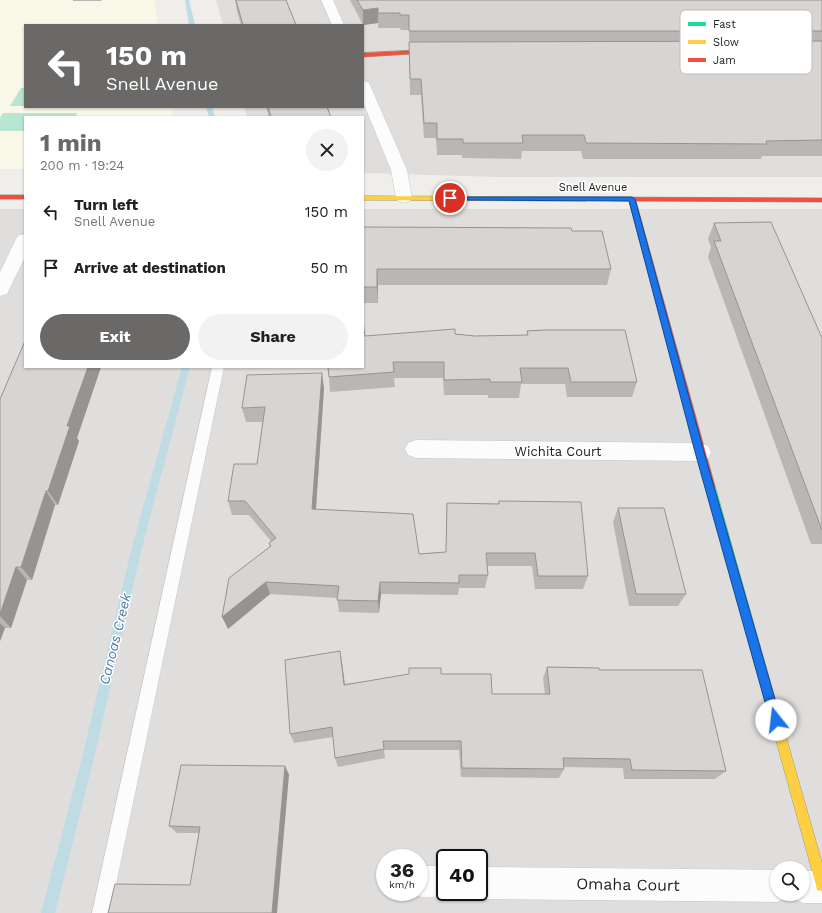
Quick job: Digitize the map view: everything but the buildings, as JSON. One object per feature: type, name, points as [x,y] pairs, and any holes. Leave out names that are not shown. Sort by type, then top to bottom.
[{"type":"street","points":[[327,0],[338,24]]},
{"type":"street","points":[[364,55],[417,51],[449,51]]},
{"type":"street","points":[[364,87],[399,170],[404,198]]},
{"type":"street","points":[[0,197],[24,197]]},
{"type":"street","name":"Snell Avenue","points":[[364,198],[822,200]]},
{"type":"street","points":[[632,199],[700,452],[822,886],[810,886]]},
{"type":"street","points":[[0,290],[24,241]]},
{"type":"street","name":"Wichita Court","points":[[416,450],[700,452]]},
{"type":"street","name":"Omaha Court","points":[[488,883],[770,886]]},
{"type":"lane","points":[[101,913],[218,368]]},
{"type":"shaded area","points":[[0,0],[154,0],[158,24],[24,24],[24,108],[171,108],[172,116],[24,116],[24,169],[0,169]]},
{"type":"shaded area","points":[[216,0],[822,0],[822,177],[499,177],[364,173],[364,116],[247,116],[244,108],[364,108],[364,24],[223,24]]},
{"type":"shaded area","points":[[0,209],[24,209],[24,368],[364,368],[364,209],[822,209],[822,913],[0,913]]},
{"type":"green space","points":[[21,88],[24,88],[24,106],[10,106]]},
{"type":"green space","points":[[3,113],[77,113],[76,116],[24,116],[24,131],[0,131],[0,118]]},
{"type":"waterway","name":"Canoas Creek","points":[[187,0],[192,24]]},
{"type":"waterway","name":"Canoas Creek","points":[[209,108],[212,116]]},
{"type":"waterway","name":"Canoas Creek","points":[[48,913],[88,758],[136,551],[186,368]]},
{"type":"traffic: fast","points":[[710,486],[755,646]]},
{"type":"traffic: slow","points":[[364,198],[586,199]]},
{"type":"traffic: slow","points":[[755,646],[822,885]]},
{"type":"traffic: jam","points":[[364,55],[440,51]]},
{"type":"traffic: jam","points":[[0,197],[24,197]]},
{"type":"traffic: jam","points":[[586,199],[822,200]]},
{"type":"traffic: jam","points":[[632,199],[710,486]]},
{"type":"route","points":[[450,198],[632,199],[700,452],[776,720]]}]
